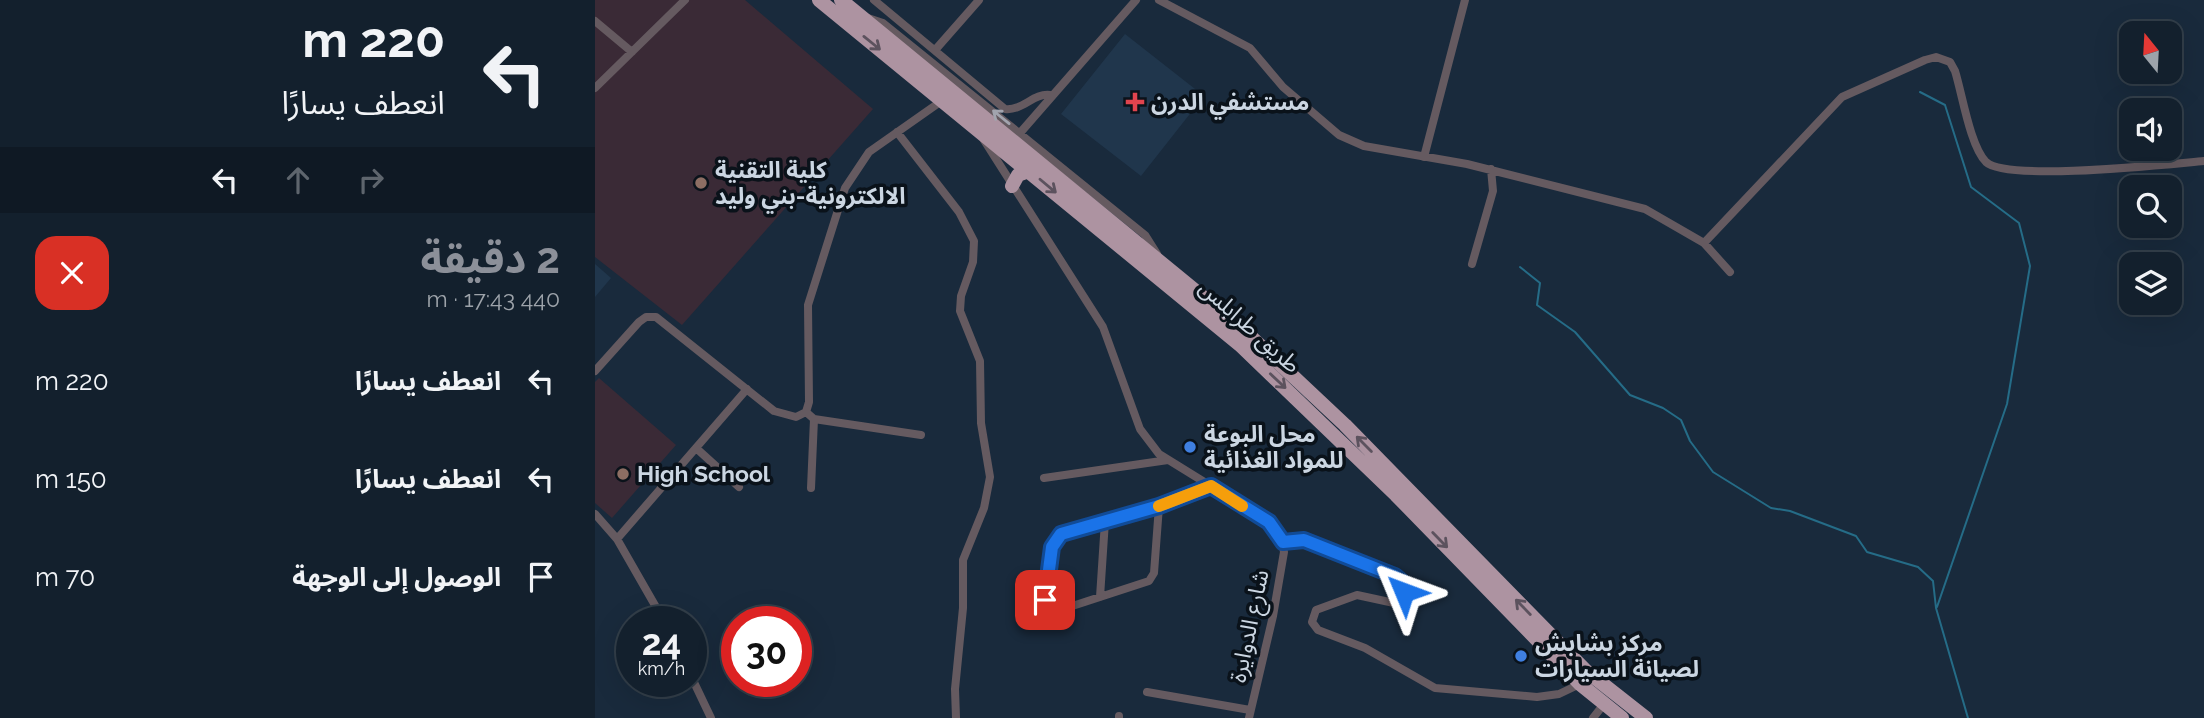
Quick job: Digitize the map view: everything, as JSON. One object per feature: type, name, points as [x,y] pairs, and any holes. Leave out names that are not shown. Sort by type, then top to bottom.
[{"type":"highway","name":"طريق طرابلس","points":[[819,0],[1249,353],[1387,485],[1580,684],[1622,718]]},
{"type":"highway","points":[[841,0],[1248,334],[1345,425],[1584,670],[1646,718]]},
{"type":"highway","points":[[1012,186],[1018,175],[1029,170]]},
{"type":"street","points":[[596,85],[685,0]]},
{"type":"street","points":[[874,0],[1005,108],[1017,108],[1038,96],[1050,95]]},
{"type":"street","points":[[936,49],[979,0]]},
{"type":"street","points":[[1020,132],[1136,0]]},
{"type":"street","points":[[1159,0],[1257,54],[1283,87],[1339,135],[1364,146],[1491,169],[1645,209],[1704,243],[1730,272]]},
{"type":"street","points":[[1424,157],[1465,0]]},
{"type":"street","points":[[862,17],[883,23],[1020,132],[1145,235],[1160,260]]},
{"type":"street","points":[[595,21],[632,52]]},
{"type":"street","points":[[1704,243],[1842,97],[1936,57],[1950,62],[1955,71],[1977,148],[1983,160],[1997,168],[2081,170],[2204,161]]},
{"type":"street","points":[[595,371],[639,321],[651,316],[781,414],[796,417],[806,412],[809,402],[808,305],[841,198],[861,162],[897,132],[943,100]]},
{"type":"street","points":[[974,125],[1103,327],[1140,429],[1152,447],[1168,460],[1269,522],[1283,542],[1304,540],[1399,578],[1404,592],[1394,603],[1352,596],[1315,610],[1311,622],[1318,630],[1365,648],[1415,680],[1447,691],[1537,697],[1559,694],[1580,684]]},
{"type":"street","points":[[897,132],[959,212],[974,240],[973,261],[961,296],[960,311],[980,361],[981,423],[990,477],[984,508],[963,559],[963,608],[955,689],[956,718]]},
{"type":"street","points":[[1472,264],[1493,191],[1491,169]]},
{"type":"street","points":[[617,538],[747,389]]},
{"type":"street","points":[[806,412],[814,419],[921,435]]},
{"type":"street","points":[[811,488],[814,419]]},
{"type":"street","points":[[696,448],[739,487]]},
{"type":"street","points":[[1044,478],[1168,460]]},
{"type":"street","points":[[1159,506],[1152,578],[1144,584],[1049,611],[1045,605],[1056,537],[1159,506],[1211,486]]},
{"type":"street","points":[[595,514],[617,538],[656,606]]},
{"type":"street","points":[[1100,597],[1105,521]]},
{"type":"street","name":"شارع الدوايرة","points":[[1250,714],[1273,616],[1283,542]]},
{"type":"street","points":[[1147,692],[1250,714]]},
{"type":"street","points":[[701,697],[711,718]]},
{"type":"street","points":[[1593,718],[1604,704]]},
{"type":"shaded area","name":"كلية التقنية الالكترونية-بني وليد","points":[[595,0],[745,0],[873,109],[682,325],[595,257]]},
{"type":"shaded area","name":"مستشفي الدرن","points":[[1125,34],[1204,96],[1141,176],[1061,114]]},
{"type":"shaded area","points":[[595,264],[611,278],[595,297]]},
{"type":"shaded area","name":"High School","points":[[599,378],[676,445],[612,518],[595,503],[595,382]]},
{"type":"waterway","points":[[1920,92],[1945,105],[1971,187],[2019,223],[2030,266],[2007,404],[1937,607]]},
{"type":"waterway","points":[[1520,267],[1540,283],[1537,305],[1575,332],[1630,395],[1663,408],[1681,420],[1690,441],[1713,472],[1771,508],[1790,511],[1856,536],[1867,552],[1918,567],[1933,581],[1936,608],[1968,718]]},
{"type":"slow traffic","points":[[1159,506],[1211,486],[1242,506]]},
{"type":"place","name":"مستشفي الدرن","points":[[1135,102]]},
{"type":"place","name":"كلية التقنية الالكترونية-بني وليد","points":[[701,183]]},
{"type":"place","name":"محل البوعة للمواد الغذائية","points":[[1190,447]]},
{"type":"place","name":"High School","points":[[623,474]]},
{"type":"place","name":"مركز بشابش لصيانة السيارات","points":[[1521,656]]},
{"type":"route","points":[[1045,600],[1053,541],[1056,537],[1159,506],[1211,486],[1269,522],[1280,534],[1283,542],[1297,538],[1304,540],[1395,576],[1402,582],[1404,592]]}]
